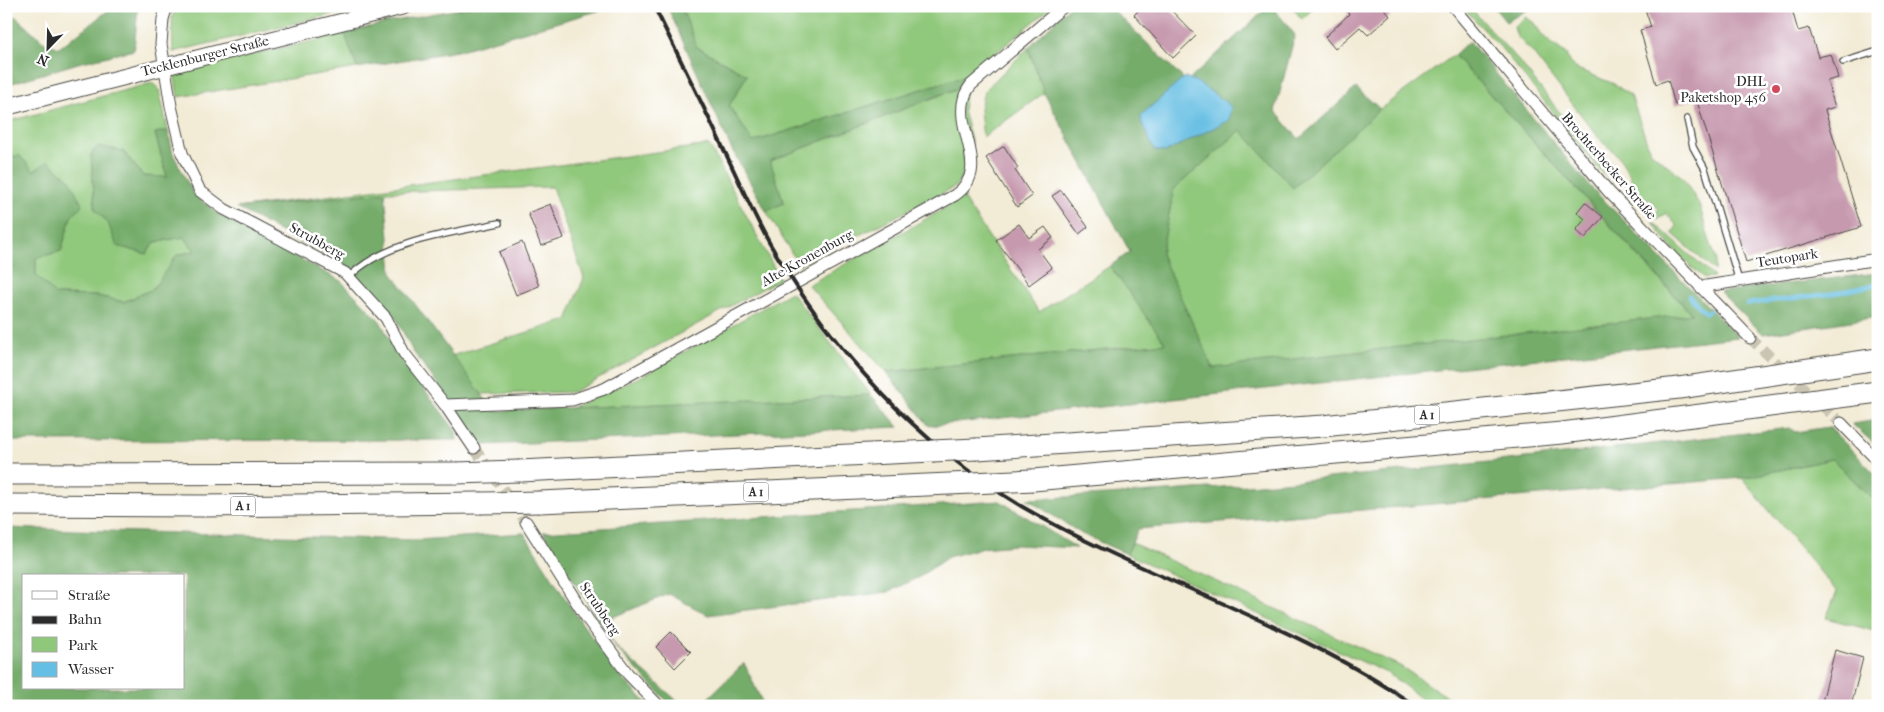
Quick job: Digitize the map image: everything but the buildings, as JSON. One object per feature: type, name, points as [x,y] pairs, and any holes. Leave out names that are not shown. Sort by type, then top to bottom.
[{"type":"highway","name":"A 1","points":[[6,474],[456,473],[978,449],[1323,426],[1679,388],[1878,359]]},
{"type":"highway","name":"A 1","points":[[6,505],[204,506],[540,502],[1033,480],[1562,433],[1878,392]]},
{"type":"main road","name":"Tecklenburger Straße","points":[[6,107],[404,6]]},
{"type":"street","name":"Strubberg","points":[[167,6],[163,19],[161,44],[165,67],[182,153],[200,191],[224,209],[303,250],[349,277],[386,318],[404,353],[445,405],[474,448]]},
{"type":"street","name":"Alte Kronenburg","points":[[445,405],[572,400],[604,389],[955,195],[965,188],[971,178],[973,166],[962,116],[964,98],[971,85],[1064,6]]},
{"type":"street","name":"Brochterbecker Straße","points":[[1453,6],[1609,192],[1750,338]]},
{"type":"street","name":"Teutopark","points":[[1700,287],[1878,259]]},
{"type":"street","points":[[1841,423],[1878,461]]},
{"type":"street","name":"Strubberg","points":[[526,522],[588,620],[628,674],[659,706]]},
{"type":"lane","points":[[1843,62],[1878,51]]},
{"type":"lane","points":[[1687,118],[1693,147],[1705,169],[1739,281]]},
{"type":"lane","points":[[349,277],[377,257],[418,241],[498,223]]},
{"type":"green space","points":[[114,6],[138,6],[134,50],[78,63],[6,85],[6,8],[43,41],[59,48]]},
{"type":"green space","points":[[178,6],[367,6],[173,52],[172,17]]},
{"type":"green space","points":[[474,6],[615,6],[457,51],[357,68],[345,34],[393,21]]},
{"type":"green space","points":[[667,6],[681,6],[697,47],[747,75],[729,106],[753,142],[970,74],[966,85],[770,161],[784,203],[766,211],[731,148]]},
{"type":"green space","points":[[681,6],[1053,6],[970,74],[753,142],[729,106],[747,75],[697,47]]},
{"type":"green space","points":[[1070,6],[1107,6],[1112,9],[1187,82],[1269,6],[1272,6],[1295,35],[1275,111],[1299,139],[1356,88],[1380,109],[1293,188],[1241,130],[1174,189],[1161,254],[1213,368],[1692,314],[1454,55],[1469,41],[1589,185],[1738,337],[929,426],[886,372],[1165,343],[1110,266],[1130,252],[1044,93],[1028,48]]},
{"type":"green space","points":[[1291,6],[1316,6],[1302,19]]},
{"type":"green space","points":[[1462,6],[1469,6],[1522,65],[1615,182],[1600,170],[1501,48]]},
{"type":"green space","points":[[1493,6],[1534,6],[1506,22]]},
{"type":"green space","points":[[1525,17],[1533,22],[1545,38],[1566,54],[1569,62],[1575,68],[1614,84],[1631,96],[1650,151],[1682,177],[1699,204],[1716,259],[1715,271],[1672,233],[1677,226],[1666,213],[1657,219],[1653,216],[1659,209],[1649,199],[1642,205],[1629,188],[1633,184],[1621,161],[1603,143],[1532,52],[1517,37],[1514,27]]},
{"type":"green space","points":[[345,34],[357,68],[178,97],[174,72]]},
{"type":"green space","points":[[1028,48],[1044,93],[983,137],[980,110],[984,91]]},
{"type":"green space","points":[[1454,55],[1692,315],[1213,369],[1161,254],[1174,189],[1241,130],[1293,187],[1380,109]]},
{"type":"green space","points":[[152,83],[159,89],[168,131],[155,133],[167,177],[143,176],[123,151],[91,154],[95,209],[108,223],[155,242],[185,237],[195,251],[177,255],[153,289],[123,302],[98,296],[56,295],[36,275],[36,258],[61,251],[71,217],[19,155],[6,159],[6,122]]},
{"type":"green space","points":[[966,85],[963,111],[972,144],[963,151],[965,171],[955,187],[799,265],[766,211],[784,203],[770,161]]},
{"type":"green space","points":[[168,131],[173,154],[194,195],[221,216],[341,281],[380,321],[398,355],[456,431],[457,440],[6,441],[6,159],[19,155],[34,171],[48,161],[70,180],[82,205],[71,217],[61,251],[36,258],[36,275],[56,295],[98,296],[124,302],[153,289],[177,255],[195,251],[184,237],[155,242],[146,254],[117,246],[108,223],[95,209],[91,154],[98,146],[123,151],[143,176],[167,177],[155,133]]},
{"type":"green space","points":[[709,145],[780,279],[573,392],[481,394],[451,356],[567,320],[584,278],[552,187],[385,192],[237,208]]},
{"type":"green space","points":[[385,192],[392,273],[494,411],[871,395],[899,427],[483,445],[412,350],[395,316],[346,267],[237,208]]},
{"type":"green space","points":[[963,198],[1039,312],[1110,266],[1166,343],[886,372],[808,285]]},
{"type":"green space","points":[[1652,221],[1714,277],[1705,278],[1690,266],[1670,245]]},
{"type":"green space","points":[[1878,273],[1878,317],[1763,334],[1720,292]]},
{"type":"green space","points":[[791,292],[871,395],[570,408],[642,376]]},
{"type":"green space","points":[[1878,420],[1878,447],[1852,424]]},
{"type":"green space","points":[[1829,427],[1878,477],[1878,504],[1832,459],[1742,478],[1138,529],[1127,554],[1082,534],[1027,499],[1123,494],[1314,479],[1790,428],[1795,432]]},
{"type":"green space","points":[[1832,459],[1878,504],[1878,632],[1826,618],[1837,592],[1742,478]]},
{"type":"green space","points":[[1000,501],[1077,548],[1016,545],[981,548],[948,557],[919,577],[888,592],[708,615],[669,594],[601,622],[617,648],[683,706],[672,706],[615,647],[543,532]]},
{"type":"green space","points":[[6,528],[417,540],[524,533],[572,609],[616,672],[650,706],[6,706]]},
{"type":"green space","points":[[1132,543],[1400,666],[1461,706],[1431,706],[1389,674],[1127,554]]},
{"type":"green space","points":[[744,663],[764,706],[700,706]]},
{"type":"water","points":[[1185,77],[1197,82],[1227,103],[1231,107],[1229,120],[1166,152],[1154,150],[1141,121],[1141,115]]},
{"type":"waterway","points":[[1747,304],[1836,293],[1878,284]]},
{"type":"waterway","points":[[1689,296],[1706,313],[1709,311]]},
{"type":"tunnel","points":[[1750,338],[1841,423]]},
{"type":"tunnel","points":[[474,448],[526,522]]},
{"type":"railway","points":[[654,6],[752,210],[794,283],[849,356],[912,423],[946,453],[983,481],[1021,506],[1119,557],[1320,649],[1368,676],[1415,706]]},
{"type":"place","name":"DHL Paketshop 456","points":[[1776,89]]}]
